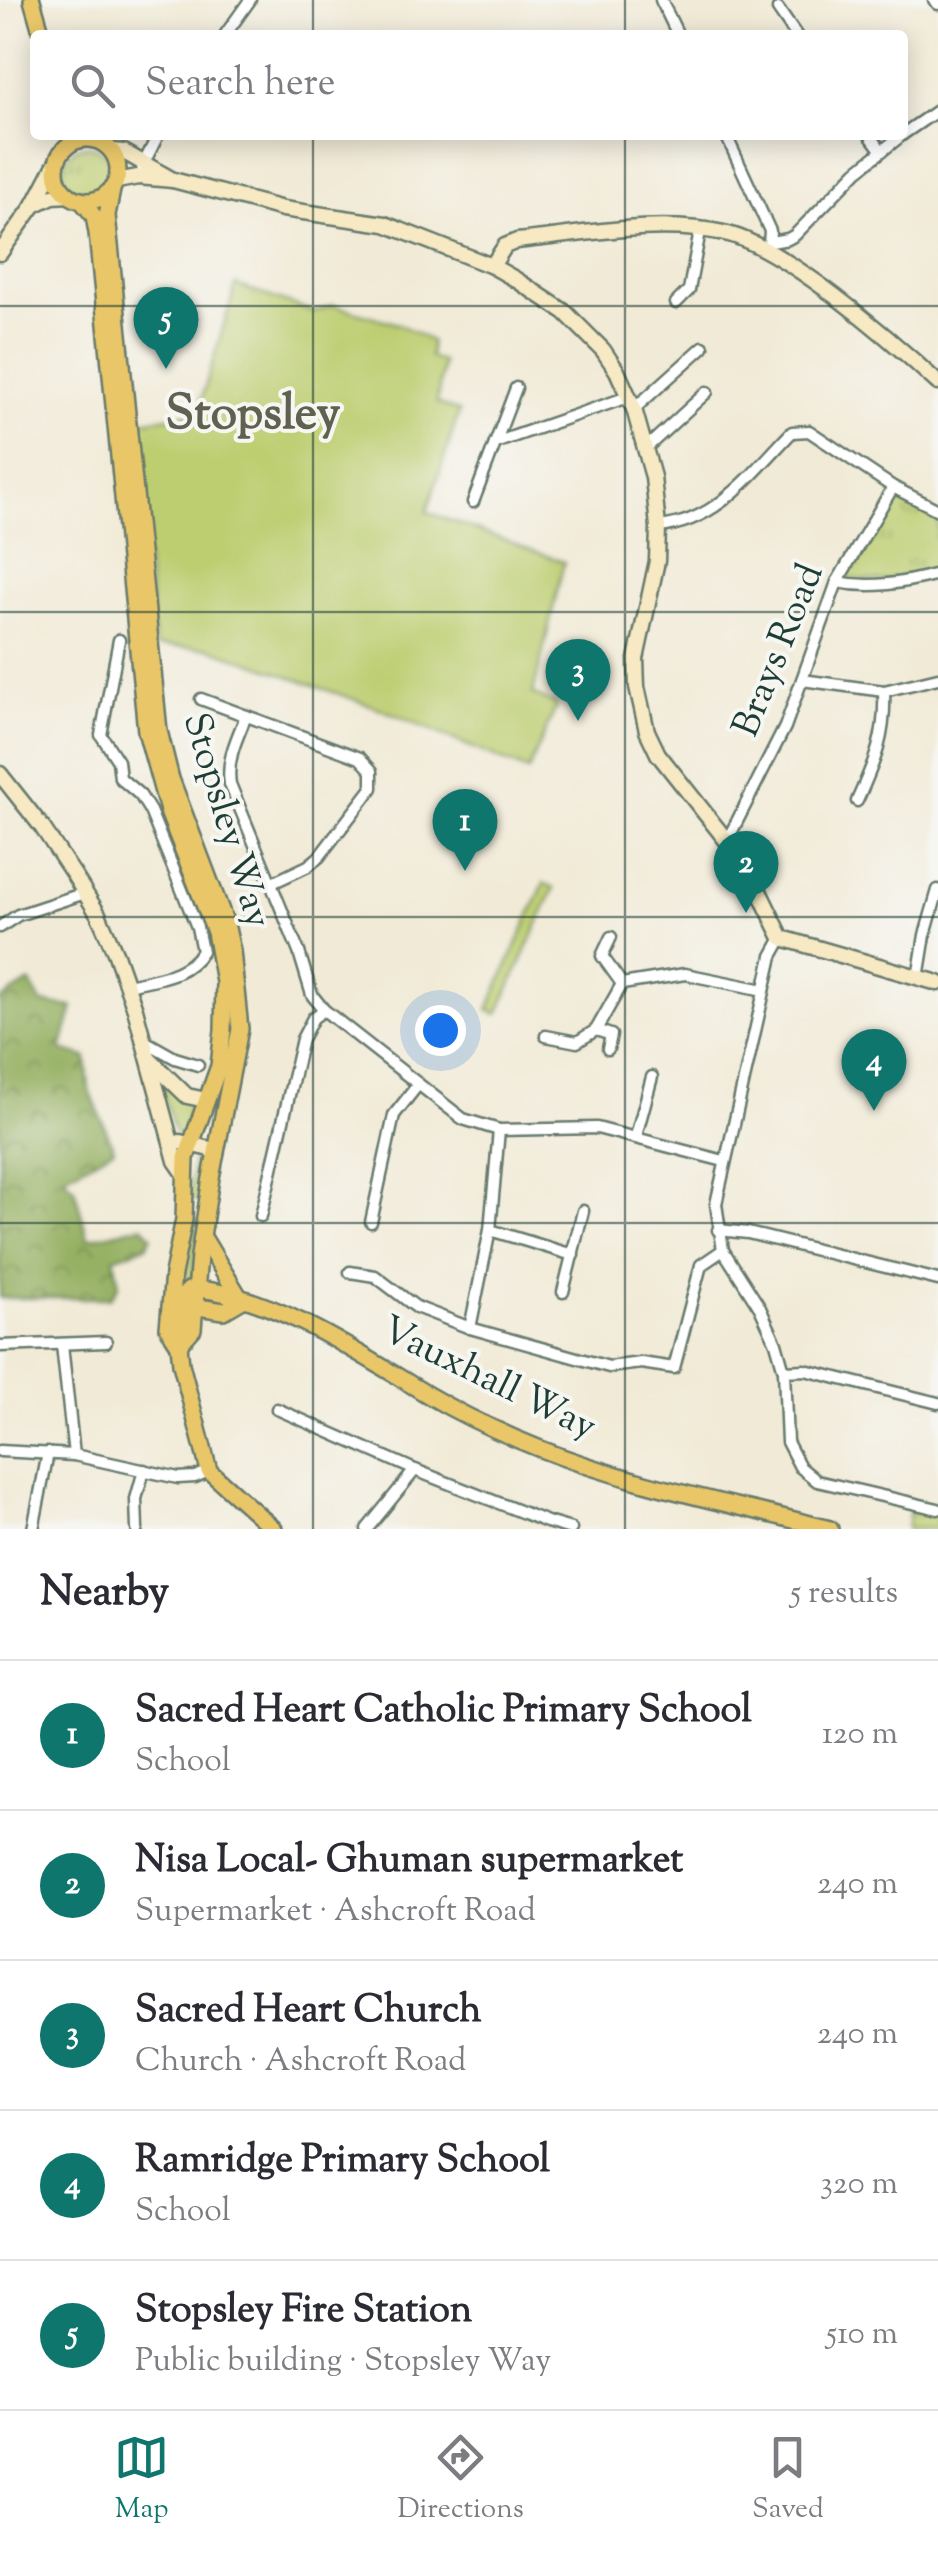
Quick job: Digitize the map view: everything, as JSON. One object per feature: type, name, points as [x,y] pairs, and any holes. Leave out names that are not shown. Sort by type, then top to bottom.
[{"type":"main road","points":[[32,0],[41,30]]},
{"type":"main road","points":[[42,0],[50,30]]},
{"type":"main road","points":[[80,140],[102,142],[118,165],[114,185],[96,201],[75,197],[58,180],[59,149],[80,140]]},
{"type":"main road","name":"Stopsley Way","points":[[114,185],[107,214],[156,712],[171,780],[226,924],[240,1029],[196,1289],[188,1306],[193,1329],[179,1345]]},
{"type":"main road","name":"Stopsley Way","points":[[75,197],[94,216],[97,233],[146,730],[169,814],[215,932],[224,982],[222,1049],[206,1100],[180,1142],[185,1174],[183,1222],[168,1328],[179,1345],[209,1471]]},
{"type":"main road","points":[[204,1240],[242,1301]]},
{"type":"main road","points":[[172,1286],[188,1306]]},
{"type":"main road","name":"Vauxhall Way","points":[[196,1289],[225,1291],[242,1301],[276,1310],[432,1397],[535,1447],[633,1478],[830,1529]]},
{"type":"main road","name":"Vauxhall Way","points":[[188,1306],[224,1310],[242,1301]]},
{"type":"main road","points":[[209,1471],[274,1529]]},
{"type":"street","points":[[229,30],[250,0]]},
{"type":"street","points":[[662,0],[676,30]]},
{"type":"street","points":[[778,9],[793,30]]},
{"type":"street","points":[[908,130],[938,110]]},
{"type":"street","points":[[114,185],[141,170],[156,140]]},
{"type":"street","points":[[728,140],[770,230],[768,245]]},
{"type":"street","points":[[873,140],[880,150]]},
{"type":"street","points":[[768,245],[794,234],[894,140]]},
{"type":"street","points":[[102,142],[124,152],[141,170],[173,180],[283,209],[385,224],[492,266],[550,301],[582,327],[616,370],[631,403],[653,477],[657,561],[636,659],[640,708],[658,754],[728,841],[756,885],[782,938],[938,983]]},
{"type":"street","points":[[0,253],[34,205],[59,149]]},
{"type":"street","points":[[34,205],[53,196],[75,197]]},
{"type":"street","points":[[492,266],[506,246],[517,241],[619,228],[722,233],[768,245],[936,375]]},
{"type":"street","points":[[676,302],[689,290],[700,231]]},
{"type":"street","points":[[495,443],[631,403],[703,347]]},
{"type":"street","points":[[472,502],[516,388]]},
{"type":"street","points":[[646,448],[707,392]]},
{"type":"street","points":[[658,527],[693,521],[706,514],[792,432],[801,430],[810,431],[893,487],[938,510]]},
{"type":"street","name":"Brays Road","points":[[728,841],[785,727],[837,582],[893,487]]},
{"type":"street","points":[[837,582],[884,585],[938,574]]},
{"type":"street","name":"Stopsley Way","points":[[119,640],[102,735],[118,761],[120,778],[150,811],[197,927],[202,951],[195,964],[185,971],[128,985]]},
{"type":"street","points":[[802,680],[884,691],[938,678]]},
{"type":"street","points":[[857,801],[878,756],[885,723],[884,691]]},
{"type":"street","points":[[201,699],[360,758],[372,771],[372,788],[320,856],[272,883]]},
{"type":"street","points":[[246,716],[228,771],[230,784],[299,952],[312,995],[324,1010],[463,1120],[498,1130],[597,1128],[724,1160]]},
{"type":"street","points":[[0,774],[42,827],[98,914],[128,985],[148,1058],[180,1142],[210,1149],[216,1155]]},
{"type":"street","points":[[918,978],[924,935],[938,890]]},
{"type":"street","points":[[0,927],[18,915],[85,894]]},
{"type":"street","points":[[612,937],[602,956],[622,984]]},
{"type":"street","points":[[782,938],[772,956],[724,1160],[716,1204],[723,1250],[769,1326],[784,1371],[787,1442],[800,1467],[817,1481],[938,1508]]},
{"type":"street","points":[[622,984],[686,974],[764,990]]},
{"type":"street","points":[[546,1036],[577,1042],[596,1030],[622,984]]},
{"type":"street","points":[[261,1216],[302,1039],[313,1018],[324,1010]]},
{"type":"street","points":[[596,1030],[610,1036],[608,1049]]},
{"type":"street","points":[[144,1040],[175,1058],[198,1065]]},
{"type":"street","points":[[148,1058],[187,1096],[206,1100]]},
{"type":"street","points":[[636,1136],[652,1077]]},
{"type":"street","points":[[371,1222],[394,1115],[416,1086]]},
{"type":"street","points":[[470,1328],[490,1230],[498,1130]]},
{"type":"street","points":[[564,1292],[584,1211]]},
{"type":"street","points":[[490,1230],[573,1256]]},
{"type":"street","points":[[718,1230],[748,1233],[938,1280]]},
{"type":"street","points":[[350,1272],[375,1276],[416,1307],[470,1328],[609,1367],[641,1363],[674,1368],[700,1265],[723,1250]]},
{"type":"street","points":[[0,1346],[106,1342]]},
{"type":"street","points":[[62,1346],[74,1455]]},
{"type":"street","points":[[784,1371],[805,1370],[938,1403]]},
{"type":"street","points":[[276,1409],[415,1470],[572,1529]]},
{"type":"street","points":[[0,1451],[74,1455],[187,1478],[209,1471]]},
{"type":"street","points":[[33,1529],[48,1453]]},
{"type":"street","points":[[137,1529],[136,1499],[144,1470]]},
{"type":"street","points":[[368,1529],[415,1470]]},
{"type":"green space","points":[[87,146],[104,153],[111,170],[104,187],[87,194],[70,187],[63,170],[70,153]]},
{"type":"green space","points":[[236,285],[314,312],[333,305],[398,324],[431,341],[430,357],[443,362],[437,403],[459,412],[427,512],[564,562],[533,694],[557,705],[528,771],[381,709],[209,648],[155,646],[133,422],[197,413]]},
{"type":"green space","points":[[899,496],[938,516],[938,570],[884,581],[843,579]]},
{"type":"green space","points":[[544,883],[554,888],[498,1014],[488,1010]]},
{"type":"green space","points":[[30,982],[41,1003],[73,1007],[61,1050],[86,1057],[89,1089],[114,1149],[63,1177],[74,1187],[88,1239],[142,1226],[152,1236],[146,1246],[114,1258],[119,1285],[110,1298],[0,1298],[0,1000]]},
{"type":"green space","points":[[159,1078],[176,1089],[195,1111],[186,1137],[181,1138],[174,1131]]},
{"type":"green space","points":[[193,1149],[209,1156],[203,1200],[190,1200]]},
{"type":"green space","points":[[189,1221],[197,1222],[193,1280],[181,1278]]},
{"type":"green space","points":[[910,1508],[938,1514],[938,1529],[907,1529]]},
{"type":"place","name":"Stopsley Fire Station","points":[[166,369]]},
{"type":"place","name":"Sacred Heart Church","points":[[578,721]]},
{"type":"place","name":"Sacred Heart Catholic Primary School","points":[[465,871]]},
{"type":"place","name":"Nisa Local- Ghuman supermarket","points":[[746,913]]},
{"type":"place","name":"Ramridge Primary School","points":[[874,1111]]},
{"type":"district","name":"Stopsley","points":[[253,416]]}]
